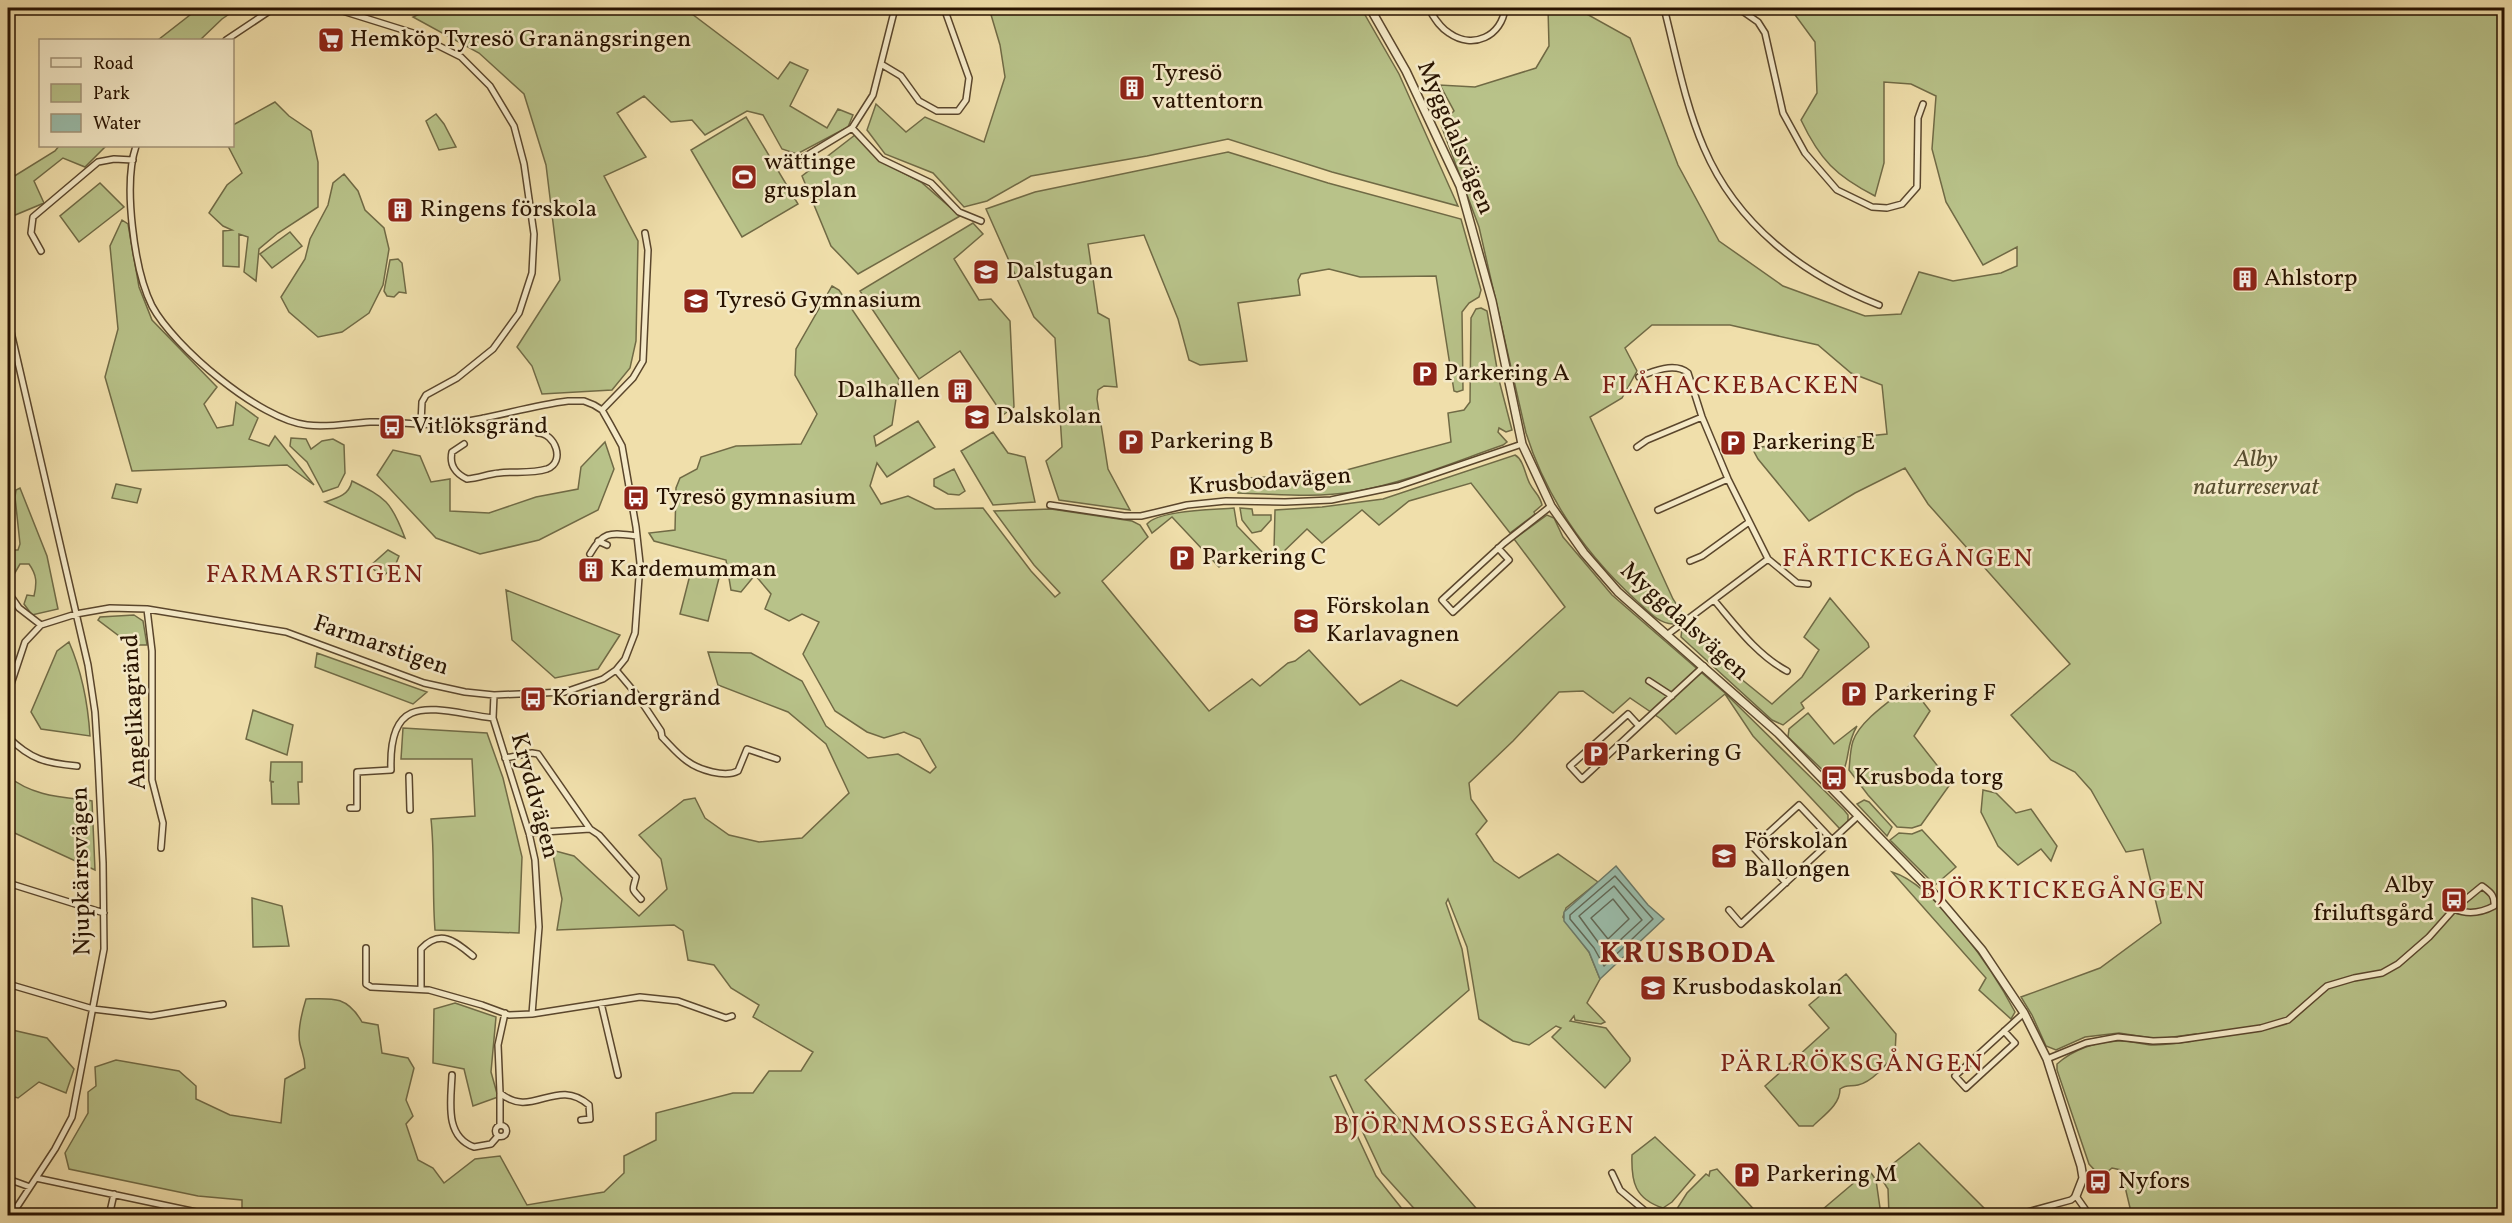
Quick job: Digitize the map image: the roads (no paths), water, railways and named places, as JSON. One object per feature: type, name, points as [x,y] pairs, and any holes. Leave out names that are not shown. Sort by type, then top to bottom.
[{"type":"street","points":[[228,39],[274,8]]},
{"type":"street","points":[[333,8],[413,33],[461,57],[490,86],[514,126],[524,164],[534,234],[532,273],[519,313],[495,347],[485,356],[457,378],[426,395],[422,402],[420,423]]},
{"type":"street","points":[[796,162],[852,128],[873,96],[895,8]]},
{"type":"street","points":[[881,64],[902,76],[920,101],[937,111],[958,111],[966,100],[969,78],[945,8]]},
{"type":"street","name":"Myggdalsvägen","points":[[1370,8],[1406,71],[1460,186],[1491,301],[1522,444],[1551,506],[1584,553],[1618,592],[1778,733],[1938,898],[1982,950],[2024,1013],[2048,1059],[2081,1166],[2083,1178],[2076,1196]]},
{"type":"street","points":[[1428,8],[1440,26],[1451,35],[1467,40],[1486,38],[1495,32],[1504,16],[1505,8]]},
{"type":"street","points":[[1664,8],[1687,96],[1704,148],[1723,185],[1751,223],[1783,252],[1838,286],[1879,305]]},
{"type":"street","points":[[1738,8],[1758,22],[1765,33],[1783,113],[1805,153],[1838,190],[1872,207],[1887,208],[1902,204],[1917,187],[1918,118],[1923,104]]},
{"type":"street","points":[[852,128],[881,159],[930,183],[959,212],[981,221]]},
{"type":"street","points":[[136,147],[131,196],[138,265],[152,305],[175,337],[239,395],[281,419],[305,425],[338,427],[368,422],[446,424],[568,401],[584,401],[602,411],[622,446],[640,563],[637,623],[631,645],[616,670],[637,695],[661,731],[662,737],[687,762],[718,773],[731,774],[739,769],[747,749],[777,759]]},
{"type":"street","points":[[41,251],[31,233],[33,218],[98,162],[114,159],[133,160]]},
{"type":"street","points":[[602,411],[633,378],[643,361],[648,250],[645,233]]},
{"type":"street","name":"Njupkärrsvägen","points":[[8,319],[88,664],[95,712],[104,913],[104,949],[72,1117],[11,1215]]},
{"type":"street","points":[[1639,377],[1648,373],[1682,368],[1688,373],[1702,417],[1728,478],[1768,559],[1797,583],[1808,584]]},
{"type":"street","points":[[1637,447],[1647,440],[1702,417]]},
{"type":"street","points":[[483,418],[489,436]]},
{"type":"street","points":[[464,444],[452,452],[451,463],[455,471],[467,479],[485,478],[501,472],[537,471],[550,468],[558,454],[550,437],[546,433],[538,433]]},
{"type":"street","name":"Krusbodavägen","points":[[1050,505],[1124,516],[1141,516],[1187,505],[1226,501],[1331,500],[1398,486],[1522,444]]},
{"type":"street","points":[[1658,510],[1728,478]]},
{"type":"street","points":[[1498,548],[1509,560],[1453,612],[1442,600],[1498,548],[1551,506]]},
{"type":"street","points":[[1690,561],[1702,556],[1749,522]]},
{"type":"street","points":[[590,554],[598,541],[612,533],[637,536]]},
{"type":"street","points":[[598,541],[607,545]]},
{"type":"street","points":[[1668,634],[1768,559]]},
{"type":"street","points":[[8,592],[19,608],[40,625]]},
{"type":"street","points":[[1714,600],[1745,637],[1776,665],[1787,671]]},
{"type":"street","name":"Farmarstigen","points":[[76,614],[110,608],[147,609],[286,632],[424,683],[465,692],[494,695],[565,692],[603,679],[616,670]]},
{"type":"street","name":"Angelikagränd","points":[[147,609],[152,651],[152,780],[163,823],[161,848]]},
{"type":"street","points":[[8,693],[25,642],[40,625],[76,614]]},
{"type":"street","points":[[1639,726],[1628,714],[1570,766],[1582,779],[1704,666]]},
{"type":"street","points":[[1649,681],[1672,696]]},
{"type":"street","name":"Kryddvägen","points":[[494,695],[493,718],[529,833],[536,876],[539,927],[532,1014]]},
{"type":"street","points":[[350,808],[357,808],[357,772],[391,770],[390,749],[400,723],[409,714],[424,709],[493,718]]},
{"type":"street","points":[[8,738],[31,757],[48,764],[77,766]]},
{"type":"street","points":[[505,758],[538,754],[590,829],[599,835],[636,877],[632,890],[641,899]]},
{"type":"street","points":[[409,776],[411,810]]},
{"type":"street","points":[[1786,882],[1754,847],[1799,805],[1833,840]]},
{"type":"street","points":[[1729,910],[1741,924],[1858,816]]},
{"type":"street","points":[[529,833],[590,829]]},
{"type":"street","points":[[8,883],[104,913]]},
{"type":"street","points":[[2048,1059],[2085,1043],[2118,1037],[2152,1041],[2178,1040],[2261,1028],[2288,1020],[2327,986],[2382,974],[2398,964],[2429,937],[2454,909],[2482,886],[2492,893],[2494,899],[2494,906],[2471,914],[2454,909]]},
{"type":"street","points":[[421,988],[421,949],[432,941],[445,938],[453,940],[473,956]]},
{"type":"street","points":[[366,948],[366,984],[371,987],[421,988],[505,1013],[532,1014],[640,997],[678,1001],[726,1018],[732,1016]]},
{"type":"street","points":[[8,984],[93,1009],[152,1016],[223,1004]]},
{"type":"street","points":[[600,1003],[618,1075]]},
{"type":"street","points":[[452,1075],[452,1123],[457,1134],[474,1147],[491,1144],[498,1136],[495,1129],[501,1125],[498,1045],[505,1013]]},
{"type":"street","points":[[2004,1031],[2015,1043],[1966,1088],[1955,1076],[2004,1031],[2024,1013]]},
{"type":"street","points":[[500,1093],[514,1103],[535,1102],[555,1094],[575,1096],[589,1105],[590,1119],[581,1120]]},
{"type":"street","points":[[1612,1173],[1620,1190],[1652,1215]]},
{"type":"street","points":[[36,1178],[215,1215]]},
{"type":"street","points":[[8,1179],[30,1187]]},
{"type":"street","points":[[109,1215],[114,1194]]},
{"type":"street","points":[[2013,1215],[2072,1200],[2076,1196],[2090,1215]]},
{"type":"water","points":[[1616,866],[1648,905],[1664,919],[1600,979],[1589,952],[1564,921],[1564,912]]},
{"type":"place","name":"Hemköp Tyresö Granängsringen","points":[[331,40]]},
{"type":"place","name":"Tyresö vattentorn","points":[[1132,88]]},
{"type":"place","name":"wättinge grusplan","points":[[744,177]]},
{"type":"place","name":"Ringens förskola","points":[[400,210]]},
{"type":"place","name":"Dalstugan","points":[[986,272]]},
{"type":"place","name":"Ahlstorp","points":[[2245,279]]},
{"type":"place","name":"Tyresö Gymnasium","points":[[696,301]]},
{"type":"place","name":"Parkering A","points":[[1425,374]]},
{"type":"place","name":"Dalhallen","points":[[960,391]]},
{"type":"place","name":"Dalskolan","points":[[977,417]]},
{"type":"place","name":"Vitlöksgränd","points":[[392,427]]},
{"type":"place","name":"Parkering B","points":[[1131,442]]},
{"type":"place","name":"Parkering E","points":[[1733,443]]},
{"type":"place","name":"Tyresö gymnasium","points":[[636,498]]},
{"type":"place","name":"Parkering C","points":[[1182,558]]},
{"type":"place","name":"Kardemumman","points":[[591,570]]},
{"type":"place","name":"Förskolan Karlavagnen","points":[[1306,621]]},
{"type":"place","name":"Parkering F","points":[[1854,694]]},
{"type":"place","name":"Koriandergränd","points":[[533,699]]},
{"type":"place","name":"Parkering G","points":[[1596,754]]},
{"type":"place","name":"Krusboda torg","points":[[1834,778]]},
{"type":"place","name":"Förskolan Ballongen","points":[[1724,856]]},
{"type":"place","name":"Alby friluftsgård","points":[[2454,900]]},
{"type":"place","name":"Krusbodaskolan","points":[[1653,988]]},
{"type":"place","name":"Parkering M","points":[[1747,1175]]},
{"type":"place","name":"Nyfors","points":[[2098,1182]]},
{"type":"district","name":"FLÅHACKEBACKEN","points":[[1731,386]]},
{"type":"district","name":"FÅRTICKEGÅNGEN","points":[[1908,559]]},
{"type":"district","name":"FARMARSTIGEN","points":[[315,575]]},
{"type":"district","name":"BJÖRKTICKEGÅNGEN","points":[[2063,891]]},
{"type":"district","name":"KRUSBODA","points":[[1688,954]]},
{"type":"district","name":"PÄRLRÖKSGÅNGEN","points":[[1852,1064]]},
{"type":"district","name":"BJÖRNMOSSEGÅNGEN","points":[[1484,1126]]},
{"type":"park label","name":"Alby naturreservat","points":[[2256,474]]}]
